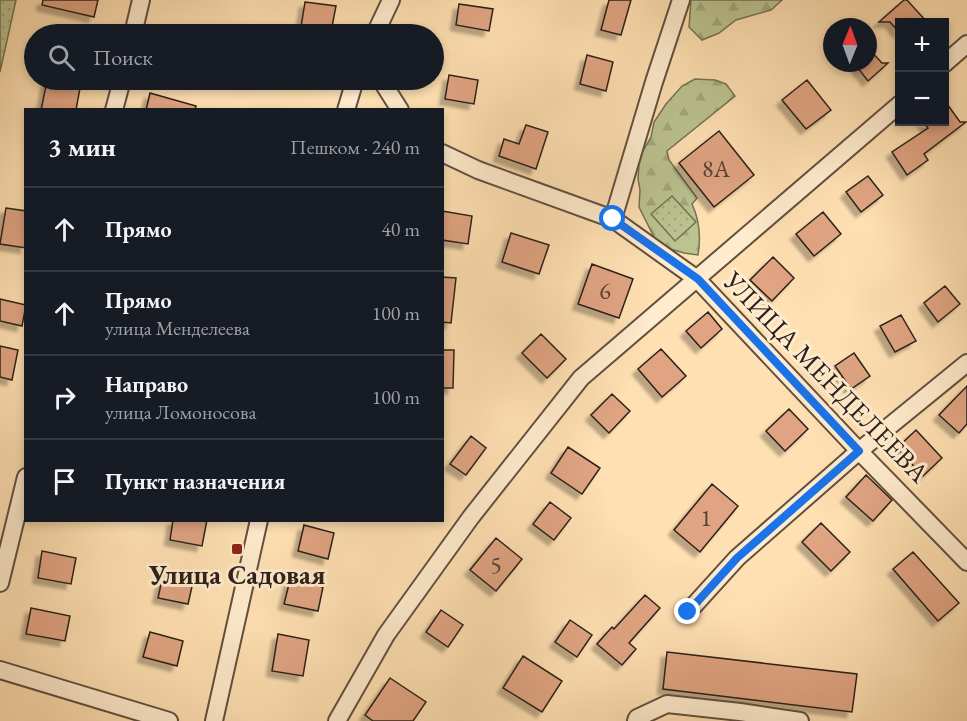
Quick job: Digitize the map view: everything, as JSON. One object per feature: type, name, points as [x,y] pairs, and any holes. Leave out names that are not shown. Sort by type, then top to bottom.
[{"type":"street","points":[[135,24],[141,0]]},
{"type":"street","points":[[380,24],[391,0]]},
{"type":"street","points":[[613,219],[681,0]]},
{"type":"street","points":[[949,60],[967,44]]},
{"type":"street","points":[[115,108],[119,90]]},
{"type":"street","points":[[347,108],[352,90]]},
{"type":"street","points":[[387,90],[399,108]]},
{"type":"street","points":[[337,721],[386,634],[471,518],[582,378],[895,108]]},
{"type":"street","name":"УЛИЦА МЕНДЕЛЕЕВА","points":[[444,154],[478,170],[613,219],[698,279],[859,451],[967,562]]},
{"type":"street","points":[[688,612],[737,558],[859,451],[967,363]]},
{"type":"street","points":[[0,582],[24,485]]},
{"type":"street","points":[[214,721],[259,522]]},
{"type":"street","points":[[0,670],[169,721]]},
{"type":"street","points":[[636,721],[637,718],[667,704],[800,721]]},
{"type":"green space","points":[[0,0],[16,0],[0,72]]},
{"type":"green space","points":[[691,0],[782,0],[771,10],[736,20],[719,33],[702,40],[689,27]]},
{"type":"green space","points":[[695,79],[715,80],[726,84],[735,96],[667,151],[669,160],[697,198],[692,204],[699,229],[698,255],[667,248],[654,237],[639,207],[638,179],[639,164],[651,137],[654,122],[682,86]]},
{"type":"green space","points":[[672,196],[696,222],[675,241],[651,214]]},
{"type":"building","points":[[43,0],[98,0],[94,17],[42,5]]},
{"type":"building","points":[[609,0],[631,0],[621,35],[601,30]]},
{"type":"building","points":[[904,0],[907,0],[923,18],[895,18],[895,28],[890,22],[879,22]]},
{"type":"building","points":[[305,2],[336,6],[333,24],[301,24]]},
{"type":"building","points":[[459,4],[493,9],[489,31],[456,25]]},
{"type":"building","points":[[587,55],[613,62],[606,91],[580,84]]},
{"type":"building","points":[[877,58],[882,63],[888,63],[868,81],[861,72],[877,72]]},
{"type":"building","points":[[449,75],[478,80],[474,104],[445,99]]},
{"type":"building","points":[[807,80],[831,110],[806,129],[782,100]]},
{"type":"building","points":[[45,90],[80,90],[76,108],[41,108]]},
{"type":"building","points":[[150,93],[196,106],[196,108],[146,108]]},
{"type":"building","points":[[949,107],[960,122],[966,122],[924,154],[928,160],[907,175],[892,152],[928,128],[926,126],[949,126]]},
{"type":"building","points":[[526,125],[548,132],[536,169],[499,156],[504,139],[519,144]]},
{"type":"building","points":[[719,131],[754,175],[714,207],[679,163]]},
{"type":"building","points":[[868,176],[883,195],[861,212],[846,192]]},
{"type":"building","points":[[6,208],[24,211],[24,248],[0,244]]},
{"type":"building","points":[[444,211],[472,216],[468,244],[444,240]]},
{"type":"building","points":[[823,212],[841,234],[814,256],[796,234]]},
{"type":"building","points":[[511,233],[549,245],[539,274],[502,262]]},
{"type":"building","points":[[773,257],[794,278],[772,301],[750,280]]},
{"type":"building","points":[[592,264],[633,279],[619,318],[578,304]]},
{"type":"building","points":[[444,277],[456,278],[451,323],[444,322]]},
{"type":"building","points":[[945,286],[960,304],[938,322],[924,303]]},
{"type":"building","points":[[0,299],[24,305],[22,326],[0,321]]},
{"type":"building","points":[[708,312],[722,329],[701,348],[686,331]]},
{"type":"building","points":[[901,315],[916,341],[895,352],[880,326]]},
{"type":"building","points":[[541,334],[566,359],[547,378],[522,353]]},
{"type":"building","points":[[0,346],[18,350],[12,380],[0,377]]},
{"type":"building","points":[[661,349],[686,376],[662,397],[638,369]]},
{"type":"building","points":[[444,350],[454,350],[453,388],[444,388]]},
{"type":"building","points":[[854,353],[870,376],[851,389],[835,366]]},
{"type":"building","points":[[967,386],[967,424],[959,433],[939,415]]},
{"type":"building","points":[[612,394],[630,411],[609,433],[591,415]]},
{"type":"building","points":[[789,409],[808,429],[785,451],[766,431]]},
{"type":"building","points":[[916,430],[942,458],[923,476],[897,448]]},
{"type":"building","points":[[471,436],[486,448],[466,475],[450,464]]},
{"type":"building","points":[[568,447],[600,468],[582,494],[551,473]]},
{"type":"building","points":[[866,475],[892,500],[873,521],[846,497]]},
{"type":"building","points":[[712,484],[738,506],[700,552],[674,530]]},
{"type":"building","points":[[550,502],[571,518],[554,540],[533,524]]},
{"type":"building","points":[[173,522],[207,522],[202,546],[170,540]]},
{"type":"building","points":[[821,523],[850,552],[831,571],[802,542]]},
{"type":"building","points":[[304,525],[334,533],[328,559],[298,551]]},
{"type":"building","points":[[496,538],[522,559],[496,591],[470,570]]},
{"type":"building","points":[[42,551],[76,558],[71,584],[38,578]]},
{"type":"building","points":[[913,552],[959,603],[938,621],[893,569]]},
{"type":"building","points":[[163,575],[193,582],[188,604],[158,598]]},
{"type":"building","points":[[290,580],[323,587],[318,611],[284,604]]},
{"type":"building","points":[[645,595],[660,608],[629,643],[636,649],[622,665],[597,644]]},
{"type":"building","points":[[31,608],[70,616],[65,641],[26,634]]},
{"type":"building","points":[[441,610],[463,625],[448,647],[426,632]]},
{"type":"building","points":[[570,620],[592,635],[577,657],[555,642]]},
{"type":"building","points":[[150,632],[183,641],[177,666],[143,657]]},
{"type":"building","points":[[278,634],[309,640],[303,676],[272,671]]},
{"type":"building","points":[[667,652],[857,674],[852,712],[663,689]]},
{"type":"building","points":[[523,656],[562,681],[542,712],[503,688]]},
{"type":"building","points":[[390,678],[426,702],[413,721],[373,721],[365,715]]},
{"type":"place","name":"Улица Садовая","points":[[237,549]]},
{"type":"route","points":[[613,219],[698,279],[859,451],[737,558],[688,612]]}]
